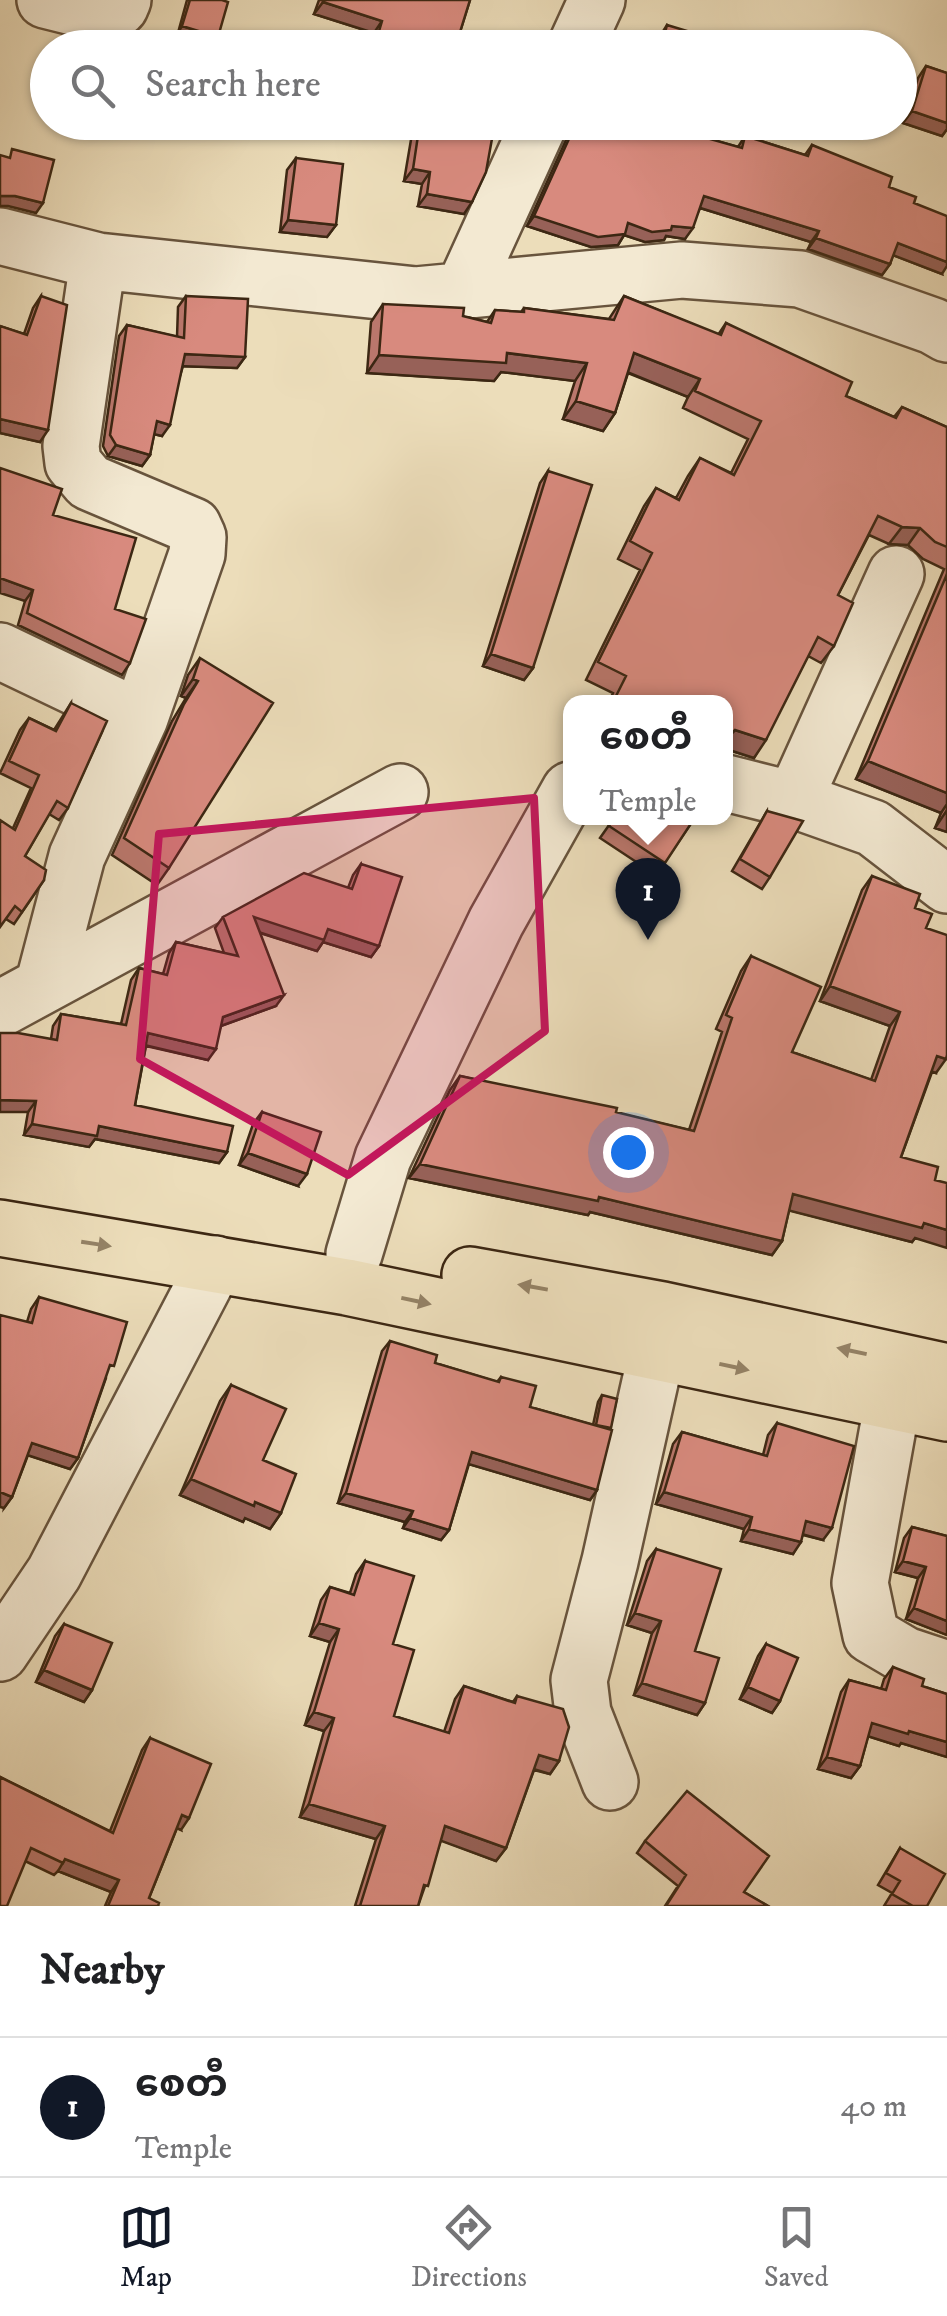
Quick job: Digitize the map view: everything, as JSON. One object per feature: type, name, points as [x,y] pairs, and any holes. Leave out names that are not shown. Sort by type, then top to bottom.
[{"type":"main road","points":[[0,1192],[664,1310],[947,1372]]},
{"type":"main road","points":[[0,1228],[347,1287],[947,1413]]},
{"type":"street","points":[[45,0],[108,16],[124,0]]},
{"type":"street","points":[[583,30],[597,0]]},
{"type":"street","points":[[462,291],[532,140]]},
{"type":"street","points":[[0,236],[98,261],[416,296],[682,270],[800,279],[947,334]]},
{"type":"street","points":[[22,996],[76,856],[140,718],[197,554],[198,537],[193,526],[89,482],[73,463],[71,446],[98,261]]},
{"type":"street","points":[[794,800],[896,574]]},
{"type":"street","points":[[0,651],[140,718]]},
{"type":"street","points":[[733,785],[794,800],[872,828],[947,886]]},
{"type":"street","points":[[22,996],[400,792]]},
{"type":"street","points":[[354,1254],[383,1158],[496,922],[563,802]]},
{"type":"street","points":[[0,1653],[54,1573],[215,1264]]},
{"type":"street","points":[[610,1782],[584,1714],[579,1680],[657,1352]]},
{"type":"street","points":[[892,1400],[860,1584],[871,1636],[906,1656],[947,1669]]},
{"type":"highlighted area","points":[[534,798],[545,1031],[348,1175],[140,1059],[159,834]]},
{"type":"building","points":[[190,0],[228,2],[220,30],[182,26]]},
{"type":"building","points":[[470,0],[461,30],[379,30],[382,21],[323,2]]},
{"type":"building","points":[[926,66],[947,73],[947,123],[917,113],[917,95]]},
{"type":"building","points":[[417,140],[492,140],[486,172],[472,202],[427,194],[430,172],[413,169]]},
{"type":"building","points":[[568,140],[714,140],[742,148],[744,140],[758,140],[808,156],[812,145],[892,177],[889,187],[916,197],[914,203],[947,216],[947,262],[898,243],[890,264],[816,238],[819,231],[704,196],[693,228],[672,226],[671,230],[652,232],[628,223],[625,234],[598,237],[534,216]]},
{"type":"building","points":[[12,149],[54,160],[43,203],[0,196],[0,155],[10,158]]},
{"type":"building","points":[[296,158],[343,164],[336,225],[288,220]]},
{"type":"building","points":[[41,296],[67,305],[48,430],[0,419],[0,326],[27,335]]},
{"type":"building","points":[[186,296],[248,299],[245,357],[185,354],[170,425],[157,421],[150,455],[116,445],[110,435],[127,325],[184,338]]},
{"type":"building","points":[[624,296],[721,335],[726,323],[852,382],[846,396],[896,418],[902,407],[947,427],[947,547],[920,528],[902,527],[878,516],[838,595],[853,603],[834,646],[818,637],[766,740],[733,732],[733,695],[616,695],[626,676],[598,662],[652,553],[630,541],[656,488],[679,500],[700,458],[734,475],[761,421],[695,391],[700,379],[634,353],[615,413],[576,401],[587,363],[507,353],[506,363],[379,355],[383,304],[464,308],[463,316],[491,323],[495,310],[524,312],[524,308],[614,320]]},
{"type":"building","points":[[0,468],[62,489],[53,515],[136,538],[115,609],[146,619],[130,663],[27,613],[33,590],[0,578]]},
{"type":"building","points":[[548,471],[592,485],[533,668],[491,654]]},
{"type":"building","points":[[947,574],[947,793],[868,761]]},
{"type":"building","points":[[200,658],[273,703],[169,868],[124,838],[198,681],[193,679]]},
{"type":"building","points":[[71,703],[107,721],[68,808],[57,801],[25,856],[46,870],[44,880],[22,912],[15,906],[0,927],[0,820],[15,830],[39,775],[9,761],[29,718],[56,731]]},
{"type":"building","points":[[767,811],[803,821],[770,877],[740,859]]},
{"type":"building","points":[[610,825],[690,825],[665,863]]},
{"type":"building","points":[[361,864],[402,877],[379,946],[328,929],[324,940],[254,917],[284,995],[223,1017],[216,1049],[148,1033],[135,1105],[233,1126],[227,1152],[99,1126],[97,1136],[32,1124],[36,1101],[0,1100],[0,1033],[57,1040],[61,1014],[126,1025],[139,968],[167,975],[176,942],[238,956],[223,917],[304,873],[352,889]]},
{"type":"building","points":[[872,876],[920,894],[915,908],[932,914],[926,928],[947,935],[947,1055],[946,1059],[937,1056],[901,1157],[938,1167],[935,1180],[947,1183],[947,1230],[924,1223],[922,1228],[793,1194],[782,1241],[599,1197],[598,1201],[420,1164],[460,1076],[617,1108],[616,1112],[694,1131],[732,1018],[726,1015],[751,956],[821,987],[792,1052],[875,1081],[900,1012],[830,986]]},
{"type":"building","points":[[262,1112],[321,1132],[307,1174],[248,1153]]},
{"type":"building","points":[[39,1297],[127,1322],[78,1458],[32,1443],[12,1497],[0,1492],[0,1315],[32,1323]]},
{"type":"building","points":[[390,1341],[437,1355],[435,1363],[499,1382],[501,1377],[536,1386],[530,1407],[612,1430],[597,1490],[472,1452],[449,1530],[410,1518],[413,1511],[346,1493]]},
{"type":"building","points":[[231,1385],[286,1409],[263,1460],[296,1474],[281,1513],[191,1479]]},
{"type":"building","points":[[602,1395],[617,1399],[611,1428],[596,1425]]},
{"type":"building","points":[[777,1423],[854,1446],[832,1528],[806,1521],[801,1542],[749,1529],[752,1517],[664,1492],[682,1432],[767,1456]]},
{"type":"building","points":[[912,1527],[947,1536],[947,1621],[914,1608],[926,1567],[903,1561]]},
{"type":"building","points":[[656,1549],[721,1569],[695,1651],[719,1658],[705,1703],[642,1683],[661,1621],[635,1613]]},
{"type":"building","points":[[365,1561],[414,1576],[393,1644],[414,1650],[394,1716],[449,1733],[464,1686],[515,1703],[517,1696],[563,1709],[569,1727],[559,1761],[539,1755],[506,1848],[445,1826],[428,1886],[424,1885],[418,1906],[360,1906],[385,1826],[309,1804],[334,1718],[314,1712],[339,1629],[319,1623],[330,1587],[354,1595]]},
{"type":"building","points":[[64,1624],[112,1643],[92,1690],[44,1670]]},
{"type":"building","points":[[766,1644],[798,1658],[780,1701],[748,1687]]},
{"type":"building","points":[[893,1667],[924,1679],[922,1686],[947,1694],[947,1742],[872,1723],[860,1766],[827,1757],[849,1680],[886,1690]]},
{"type":"building","points":[[150,1738],[211,1764],[189,1818],[182,1815],[149,1898],[158,1906],[108,1906],[119,1880],[65,1859],[63,1863],[31,1848],[7,1906],[0,1906],[0,1777],[113,1833]]},
{"type":"building","points":[[687,1791],[769,1856],[744,1892],[768,1906],[666,1906],[686,1875],[645,1841]]},
{"type":"building","points":[[900,1848],[945,1874],[927,1906],[913,1906],[892,1894],[900,1881],[886,1873]]},
{"type":"place","name":"စေတီ","points":[[648,940]]}]
